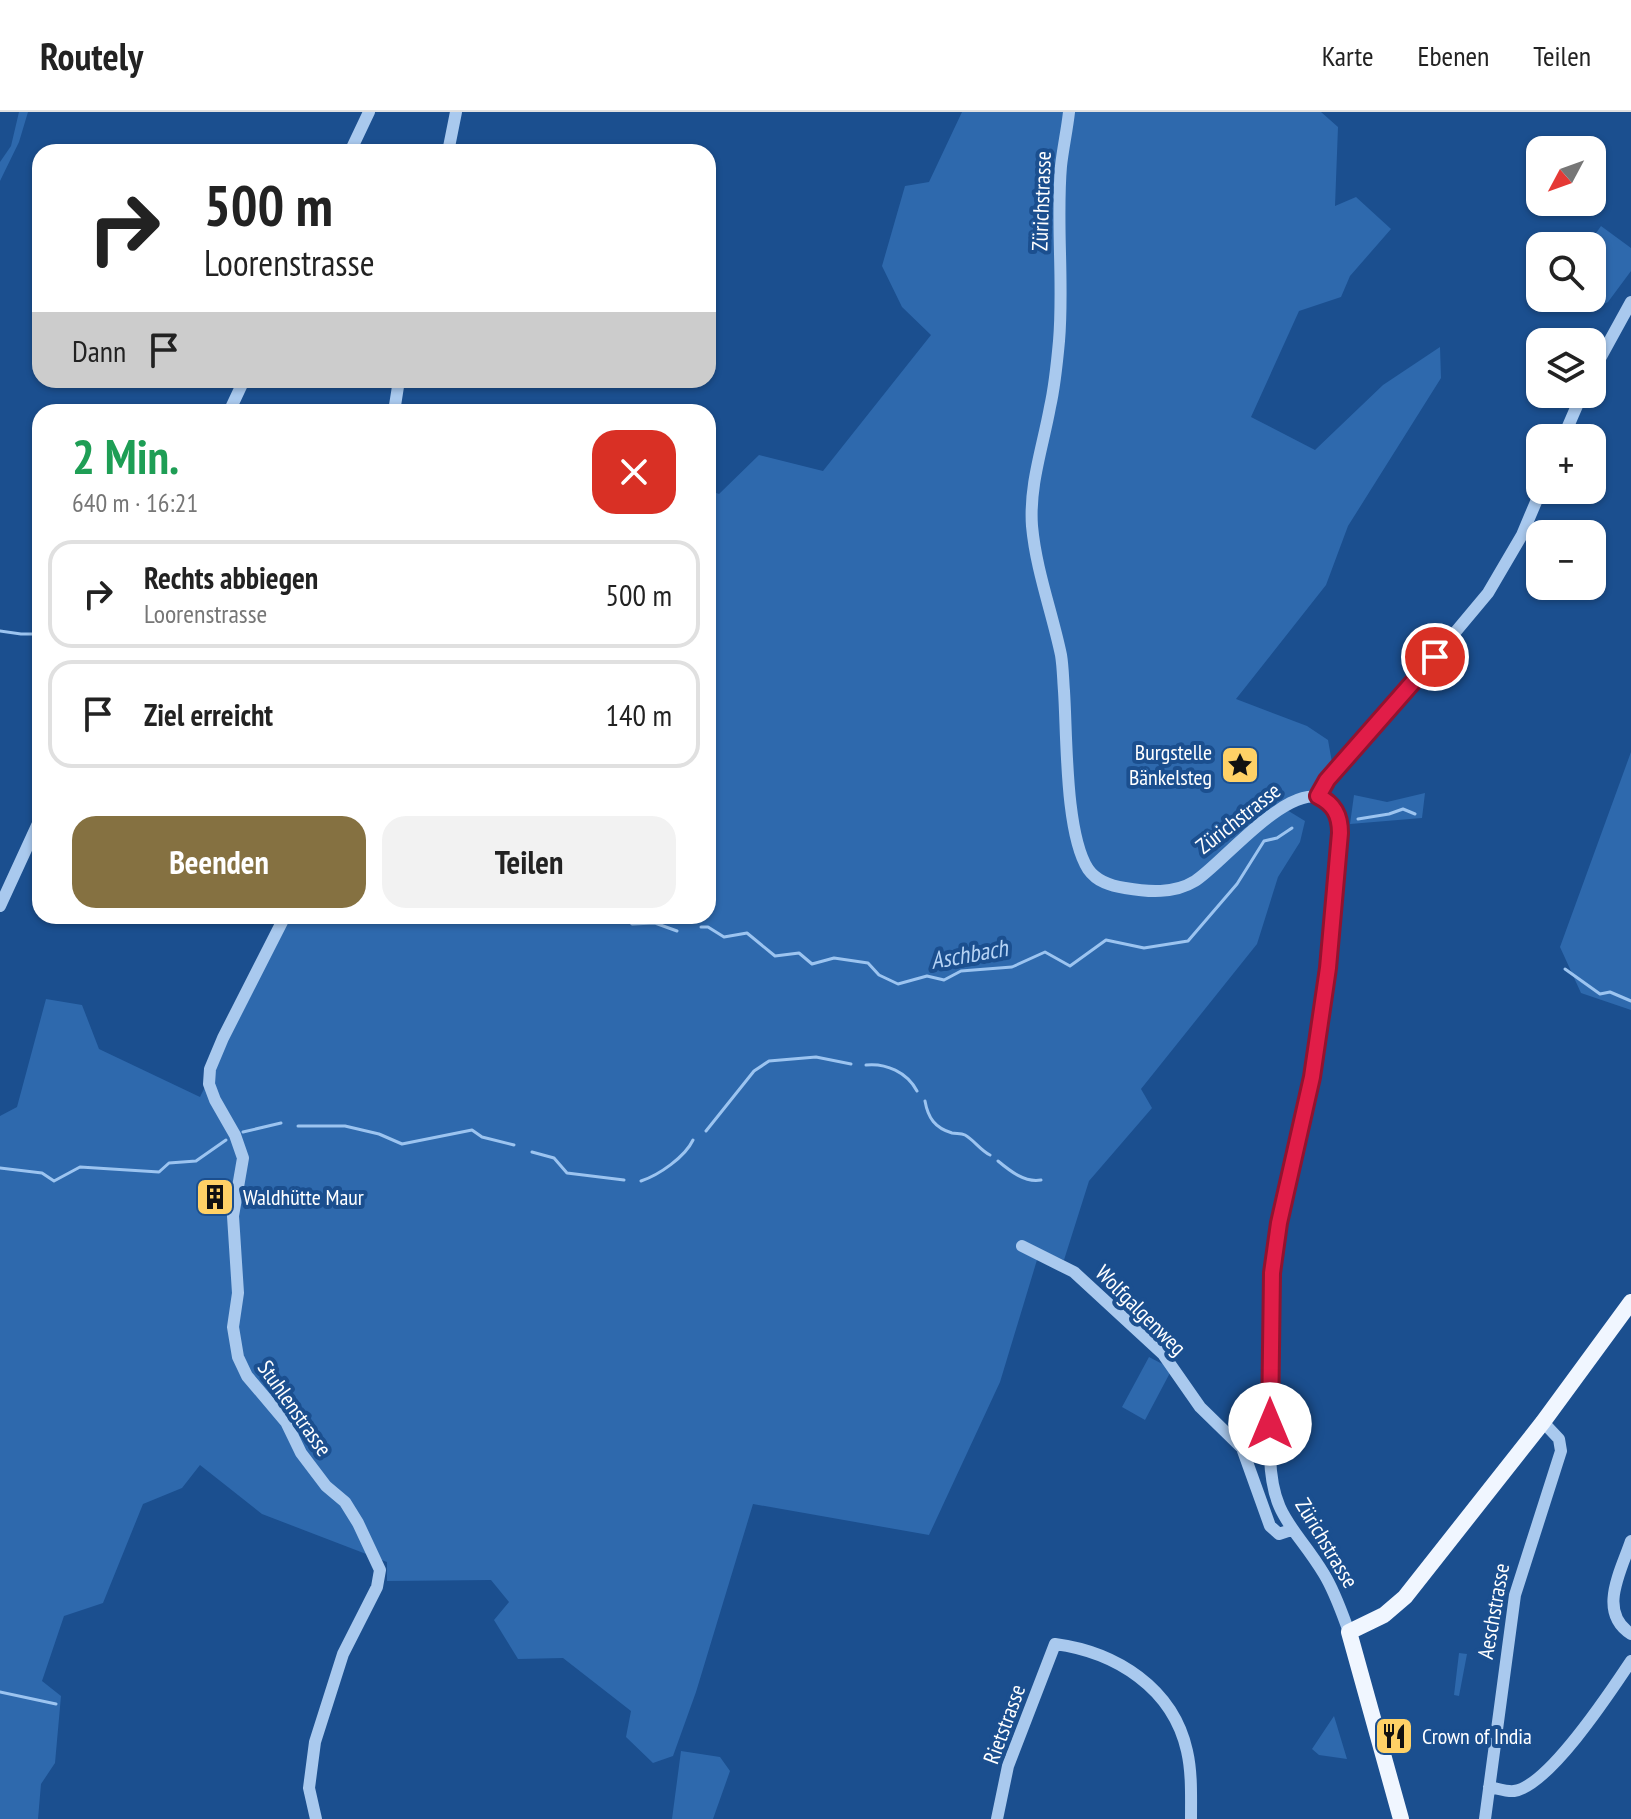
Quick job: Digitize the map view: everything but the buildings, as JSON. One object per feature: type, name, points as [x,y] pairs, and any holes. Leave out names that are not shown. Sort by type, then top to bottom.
[{"type":"main road","points":[[1349,1632],[1384,1615],[1405,1597],[1543,1422],[1631,1302]]},
{"type":"main road","name":"Zürichstrasse","points":[[1349,1632],[1401,1819]]},
{"type":"street","points":[[354,144],[369,112]]},
{"type":"street","points":[[450,144],[456,112]]},
{"type":"street","name":"Zürichstrasse","points":[[1069,112],[1061,166],[1059,336],[1051,404],[1033,485],[1032,526],[1047,606],[1062,656],[1068,783],[1081,851],[1089,870],[1102,882],[1151,891],[1174,890],[1196,881],[1256,827],[1299,798],[1318,796],[1329,802],[1340,821],[1328,968],[1312,1077],[1279,1223],[1270,1298],[1271,1480],[1277,1504],[1291,1530],[1323,1573],[1349,1632]]},
{"type":"street","points":[[1606,348],[1631,302]]},
{"type":"street","points":[[1318,796],[1327,780],[1376,727],[1488,593],[1510,558],[1535,504]]},
{"type":"street","points":[[0,906],[32,836]]},
{"type":"street","name":"Stuhlenstrasse","points":[[281,924],[223,1038],[210,1069],[209,1084],[243,1158],[233,1216],[238,1293],[233,1327],[238,1357],[247,1376],[286,1422],[301,1453],[326,1486],[345,1502],[380,1570],[377,1587],[343,1654],[315,1742],[309,1788],[316,1819]]},
{"type":"street","name":"Wolfgalgenweg","points":[[1022,1246],[1074,1272],[1163,1354],[1200,1407],[1242,1448],[1270,1526],[1279,1534],[1291,1530]]},
{"type":"street","name":"Aeschstrasse","points":[[1485,1819],[1515,1595],[1561,1451],[1559,1439],[1543,1422]]},
{"type":"street","points":[[1631,1541],[1612,1603],[1616,1621],[1631,1634]]},
{"type":"street","name":"Rietstrasse","points":[[997,1819],[1008,1766],[1055,1644],[1094,1654],[1125,1667],[1139,1675],[1163,1700],[1180,1729],[1186,1748],[1191,1819]]},
{"type":"street","points":[[1489,1787],[1514,1791],[1538,1779],[1551,1768],[1626,1680],[1631,1661]]},
{"type":"street","points":[[1184,1819],[1191,1819]]},
{"type":"shaded area","points":[[19,112],[28,112],[19,142],[0,181],[0,162],[11,146]]},
{"type":"shaded area","points":[[962,112],[1321,112],[1338,127],[1335,206],[1356,197],[1391,229],[1350,276],[1341,297],[1299,311],[1251,417],[1315,450],[1383,385],[1440,347],[1441,378],[1348,526],[1326,585],[1236,699],[1307,726],[1328,740],[1333,768],[1321,784],[1282,807],[1305,821],[1300,842],[1278,877],[1257,944],[1141,1089],[1152,1108],[1089,1181],[1064,1260],[1040,1250],[1000,1382],[929,1535],[753,1504],[696,1692],[673,1756],[653,1763],[626,1737],[631,1711],[563,1658],[518,1659],[494,1620],[509,1602],[491,1580],[387,1581],[387,1562],[262,1514],[200,1465],[182,1488],[143,1504],[103,1603],[64,1616],[42,1681],[61,1696],[55,1763],[41,1784],[38,1819],[0,1819],[0,1116],[17,1107],[46,999],[82,1005],[99,1049],[200,1097],[286,924],[716,924],[716,493],[719,494],[759,455],[823,471],[931,335],[902,307],[882,266],[905,186],[929,182]]},
{"type":"shaded area","points":[[1601,226],[1631,248],[1631,271],[1606,303],[1606,232],[1597,232]]},
{"type":"shaded area","points":[[1631,752],[1631,1010],[1581,993],[1560,947]]},
{"type":"shaded area","points":[[1425,793],[1422,818],[1350,824],[1354,795],[1387,802]]},
{"type":"shaded area","points":[[1149,1357],[1172,1369],[1145,1420],[1122,1407]]},
{"type":"shaded area","points":[[1459,1653],[1467,1654],[1459,1696],[1454,1695]]},
{"type":"shaded area","points":[[1334,1716],[1347,1759],[1319,1755],[1312,1749]]},
{"type":"shaded area","points":[[681,1751],[720,1757],[730,1771],[713,1819],[672,1819]]},
{"type":"waterway","name":"Aschbach","points":[[0,631],[32,634]]},
{"type":"waterway","name":"Aschbach","points":[[1358,819],[1403,809],[1415,814]]},
{"type":"waterway","name":"Aschbach","points":[[701,927],[708,927],[724,937],[747,933],[775,956],[799,953],[812,964],[834,958],[868,963],[879,975],[898,984],[927,976],[944,980],[961,971],[1012,967],[1045,952],[1070,966],[1106,940],[1144,948],[1188,941],[1237,884],[1264,841],[1277,838],[1292,828]]},
{"type":"waterway","name":"Aschbach","points":[[658,924],[677,931]]},
{"type":"waterway","name":"Aschbach","points":[[1565,969],[1600,994],[1610,992],[1631,1001]]},
{"type":"waterway","points":[[706,1131],[754,1071],[769,1061],[816,1057],[851,1064]]},
{"type":"waterway","points":[[866,1065],[895,1070],[908,1079],[917,1091]]},
{"type":"waterway","points":[[925,1101],[930,1117],[937,1125],[946,1131],[965,1135],[990,1155]]},
{"type":"waterway","points":[[243,1132],[281,1123]]},
{"type":"waterway","points":[[298,1126],[345,1126],[379,1134],[402,1144],[472,1130],[482,1137],[514,1145]]},
{"type":"waterway","points":[[0,1168],[42,1173],[54,1181],[80,1167],[159,1172],[169,1163],[196,1161],[226,1140]]},
{"type":"waterway","points":[[641,1181],[671,1165],[693,1140]]},
{"type":"waterway","points":[[532,1152],[554,1158],[567,1173],[624,1180]]},
{"type":"waterway","points":[[998,1161],[1024,1178],[1041,1180]]},
{"type":"waterway","points":[[0,1692],[56,1704]]},
{"type":"place","name":"Burgstelle Bänkelsteg","points":[[1240,765]]},
{"type":"place","name":"Waldhütte Maur","points":[[215,1197]]},
{"type":"place","name":"Crown of India","points":[[1394,1736]]},
{"type":"route","points":[[1270,1424],[1272,1273],[1279,1223],[1312,1077],[1328,968],[1340,833],[1337,813],[1329,802],[1318,796],[1327,780],[1435,657]]}]
